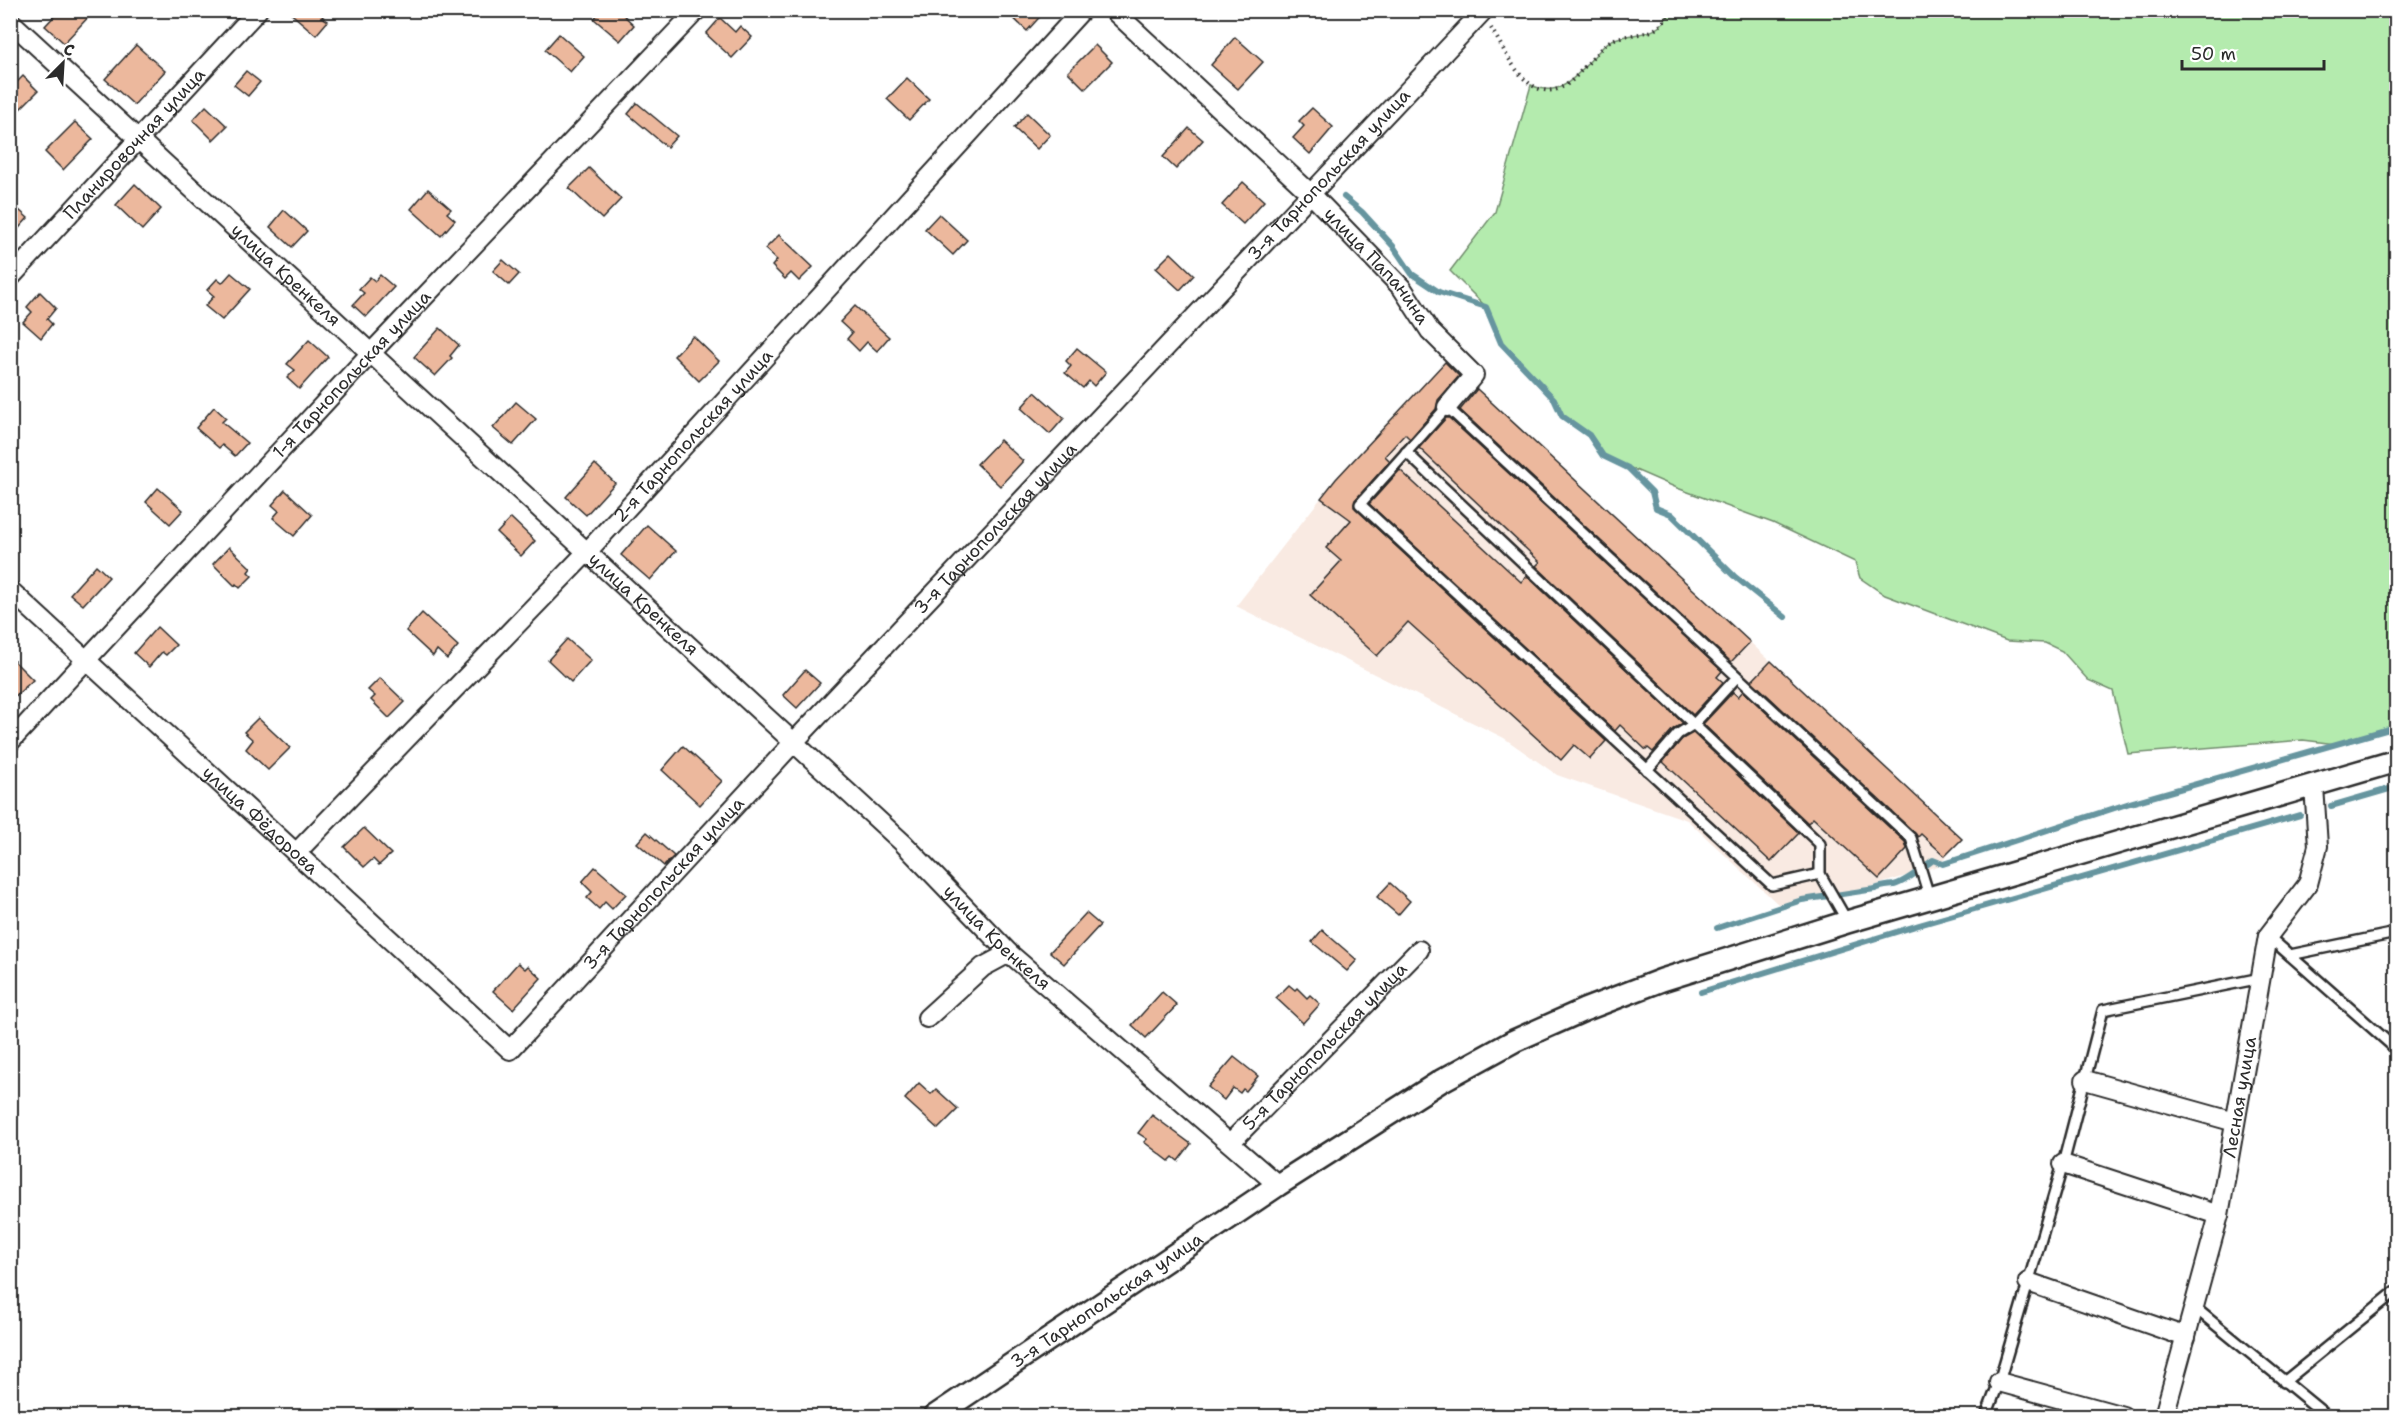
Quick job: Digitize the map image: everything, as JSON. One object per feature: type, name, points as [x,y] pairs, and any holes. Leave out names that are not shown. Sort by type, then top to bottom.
[{"type":"street","name":"Планировочная улица","points":[[10,278],[258,10]]},
{"type":"street","name":"1-я Тарнопольская улица","points":[[10,742],[370,354],[697,10]]},
{"type":"street","name":"2-я Тарнопольская улица","points":[[296,853],[587,552],[1082,10]]},
{"type":"street","name":"улица Папанина","points":[[1113,10],[1311,194],[1402,288],[1431,331],[1474,375],[1447,407]]},
{"type":"street","name":"3-я Тарнопольская улица","points":[[510,1050],[793,743],[1483,12]]},
{"type":"street","name":"улица Кренкеля","points":[[10,21],[903,843],[1009,953],[1231,1142],[1278,1185]]},
{"type":"street","name":"улица Фёдорова","points":[[10,591],[510,1050]]},
{"type":"street","name":"3-я Тарнопольская улица","points":[[935,1416],[1278,1185],[1441,1081],[1514,1041],[1584,1010],[1662,980],[1847,922],[2397,761]]},
{"type":"street","name":"Лесная улица","points":[[2164,1416],[2219,1215],[2268,936],[2308,884],[2318,846],[2314,786]]},
{"type":"street","name":"5-я Тарнопольская улица","points":[[1231,1142],[1419,950]]},
{"type":"street","points":[[927,1018],[982,967],[1009,953]]},
{"type":"street","points":[[2085,1080],[2235,1122]]},
{"type":"street","points":[[2063,1164],[2219,1215]]},
{"type":"street","points":[[2028,1281],[2186,1337]]},
{"type":"street","points":[[1998,1382],[2123,1416]]},
{"type":"lane","points":[[1820,874],[1772,885],[1359,504],[1447,407],[1911,838],[1930,899]]},
{"type":"lane","points":[[1406,452],[1820,844],[1820,874],[1847,922]]},
{"type":"lane","points":[[1647,770],[1678,734],[1694,724],[1737,677]]},
{"type":"lane","points":[[2290,955],[2397,933]]},
{"type":"lane","points":[[2268,936],[2397,1049]]},
{"type":"lane","points":[[1986,1416],[2063,1164],[2103,1010],[2261,978]]},
{"type":"lane","points":[[2284,1382],[2397,1291]]},
{"type":"lane","points":[[2194,1307],[2327,1416]]},
{"type":"path","points":[[1483,12],[1519,74],[1530,85],[1541,90],[1552,91],[1567,84],[1610,40],[1656,30],[1665,22],[1670,10]]},
{"type":"shaded area","points":[[1446,360],[1962,839],[1938,866],[1870,887],[1778,904],[1687,820],[1557,775],[1504,738],[1236,606],[1336,479]]},
{"type":"green space","points":[[1670,11],[2396,11],[2396,727],[2336,744],[2303,740],[2128,754],[2113,691],[2088,680],[2062,651],[2045,643],[2007,641],[1885,595],[1860,578],[1855,562],[1773,523],[1677,488],[1603,456],[1589,435],[1562,416],[1554,399],[1501,343],[1486,307],[1450,271],[1495,212],[1531,85],[1542,89],[1561,87],[1576,76],[1608,42],[1652,31],[1659,27]]},
{"type":"building","points":[[60,10],[95,10],[64,43],[45,26]]},
{"type":"building","points":[[287,10],[328,10],[322,17],[328,21],[316,35]]},
{"type":"building","points":[[601,10],[618,10],[634,25],[620,41],[594,19]]},
{"type":"building","points":[[1005,10],[1046,10],[1027,31]]},
{"type":"building","points":[[720,18],[735,32],[740,26],[752,37],[732,58],[706,34]]},
{"type":"building","points":[[559,34],[584,56],[570,72],[545,50]]},
{"type":"building","points":[[1235,37],[1263,62],[1238,89],[1211,65]]},
{"type":"building","points":[[136,45],[165,71],[134,105],[105,79]]},
{"type":"building","points":[[1095,45],[1112,62],[1085,89],[1068,72]]},
{"type":"building","points":[[246,71],[260,82],[248,96],[234,85]]},
{"type":"building","points":[[23,76],[38,91],[10,119],[10,89]]},
{"type":"building","points":[[907,78],[929,99],[909,120],[887,99]]},
{"type":"building","points":[[637,103],[677,136],[667,147],[628,114]]},
{"type":"building","points":[[206,106],[227,126],[213,140],[193,120]]},
{"type":"building","points":[[1312,108],[1333,127],[1310,154],[1293,138],[1304,126],[1299,121]]},
{"type":"building","points":[[1027,113],[1050,135],[1037,149],[1014,128]]},
{"type":"building","points":[[75,122],[93,139],[63,170],[45,152]]},
{"type":"building","points":[[1189,128],[1203,140],[1176,169],[1163,157]]},
{"type":"building","points":[[589,168],[621,199],[602,219],[569,188]]},
{"type":"building","points":[[1243,182],[1264,201],[1243,224],[1222,205]]},
{"type":"building","points":[[135,184],[161,209],[142,230],[116,205]]},
{"type":"building","points":[[428,189],[451,209],[447,213],[455,220],[441,236],[411,209]]},
{"type":"building","points":[[10,202],[28,218],[10,238]]},
{"type":"building","points":[[284,210],[307,231],[292,247],[270,227]]},
{"type":"building","points":[[939,214],[967,240],[953,255],[925,229]]},
{"type":"building","points":[[779,235],[813,267],[799,281],[791,273],[785,279],[772,266],[777,260],[765,249]]},
{"type":"building","points":[[1171,253],[1194,275],[1180,290],[1156,268]]},
{"type":"building","points":[[503,260],[519,274],[509,285],[493,271]]},
{"type":"building","points":[[231,273],[250,289],[222,320],[205,306],[214,296],[207,290],[217,279],[222,283]]},
{"type":"building","points":[[380,275],[394,287],[366,317],[353,305],[364,293],[359,289],[370,277],[375,281]]},
{"type":"building","points":[[40,292],[56,308],[47,319],[52,324],[41,338],[23,322],[32,312],[27,307]]},
{"type":"building","points":[[855,306],[889,337],[877,351],[867,342],[859,351],[847,339],[852,333],[840,322]]},
{"type":"building","points":[[440,328],[459,345],[450,356],[452,358],[435,376],[414,357]]},
{"type":"building","points":[[693,336],[719,361],[699,381],[674,356]]},
{"type":"building","points":[[309,340],[328,357],[299,389],[287,378],[295,370],[287,364]]},
{"type":"building","points":[[1077,348],[1106,372],[1094,386],[1089,381],[1083,388],[1065,373],[1071,366],[1066,361]]},
{"type":"building","points":[[1445,362],[1459,376],[1438,400],[1436,409],[1410,439],[1405,434],[1385,456],[1390,461],[1355,500],[1354,507],[1606,741],[1590,759],[1574,745],[1561,760],[1408,622],[1377,656],[1310,595],[1341,561],[1326,548],[1351,520],[1321,498]]},
{"type":"building","points":[[1477,389],[1750,642],[1731,662],[1460,410]]},
{"type":"building","points":[[1035,392],[1064,418],[1050,434],[1021,408]]},
{"type":"building","points":[[516,402],[536,419],[513,445],[493,428]]},
{"type":"building","points":[[214,407],[226,418],[222,422],[247,443],[235,456],[222,445],[219,448],[196,428]]},
{"type":"building","points":[[1446,418],[1449,418],[1722,671],[1717,677],[1723,682],[1693,715],[1536,566],[1540,562],[1419,448]]},
{"type":"building","points":[[1000,440],[1023,461],[1000,486],[977,464]]},
{"type":"building","points":[[595,464],[615,483],[586,515],[566,497]]},
{"type":"building","points":[[1400,470],[1521,582],[1527,576],[1683,723],[1673,729],[1653,752],[1648,748],[1646,750],[1620,725],[1615,731],[1369,504]]},
{"type":"building","points":[[158,488],[183,510],[170,524],[146,502]]},
{"type":"building","points":[[285,490],[312,515],[294,536],[273,518],[279,511],[272,505]]},
{"type":"building","points":[[511,518],[535,541],[521,556],[497,533]]},
{"type":"building","points":[[647,525],[676,551],[650,580],[621,555]]},
{"type":"building","points":[[229,547],[251,568],[248,572],[252,576],[240,588],[236,584],[235,586],[213,564]]},
{"type":"building","points":[[96,565],[109,577],[83,605],[70,594]]},
{"type":"building","points":[[422,613],[458,646],[447,659],[437,650],[433,656],[406,631]]},
{"type":"building","points":[[157,627],[176,645],[166,655],[162,652],[149,667],[134,653]]},
{"type":"building","points":[[567,639],[591,660],[571,682],[548,660]]},
{"type":"building","points":[[10,657],[33,680],[10,701]]},
{"type":"building","points":[[1771,661],[1962,839],[1945,856],[1921,834],[1918,837],[1752,681]]},
{"type":"building","points":[[805,670],[820,683],[797,708],[783,695]]},
{"type":"building","points":[[380,678],[405,702],[389,718],[371,700],[375,696],[368,690]]},
{"type":"building","points":[[1743,691],[1905,842],[1907,849],[1879,879],[1813,818],[1808,823],[1703,724],[1733,692],[1738,697]]},
{"type":"building","points":[[258,718],[290,748],[268,770],[246,749],[253,740],[244,732]]},
{"type":"building","points":[[1693,733],[1799,833],[1771,862],[1663,762],[1682,739]]},
{"type":"building","points":[[683,746],[722,781],[700,805],[662,770]]},
{"type":"building","points":[[364,828],[391,854],[379,865],[373,859],[364,867],[344,847]]},
{"type":"building","points":[[647,832],[674,856],[664,866],[637,843]]},
{"type":"building","points":[[595,867],[626,894],[612,909],[605,902],[599,909],[587,898],[592,892],[582,882]]},
{"type":"building","points":[[1390,883],[1410,901],[1398,915],[1377,897]]},
{"type":"building","points":[[1086,913],[1100,925],[1064,964],[1050,952]]},
{"type":"building","points":[[1322,930],[1357,960],[1347,971],[1312,942]]},
{"type":"building","points":[[518,963],[525,969],[528,966],[541,978],[513,1009],[493,991]]},
{"type":"building","points":[[1289,985],[1295,990],[1297,988],[1307,998],[1310,995],[1320,1004],[1303,1023],[1276,998]]},
{"type":"building","points":[[1162,992],[1177,1005],[1146,1038],[1132,1025]]},
{"type":"building","points":[[1234,1057],[1258,1076],[1246,1091],[1243,1089],[1240,1093],[1233,1088],[1224,1100],[1208,1087]]},
{"type":"building","points":[[919,1083],[931,1094],[936,1089],[958,1109],[938,1129],[905,1099]]},
{"type":"building","points":[[1152,1115],[1191,1144],[1178,1161],[1173,1157],[1169,1161],[1144,1142],[1147,1139],[1138,1133]]},
{"type":"waterway","points":[[1344,197],[1362,212],[1393,246],[1412,274],[1439,292],[1486,307],[1501,343],[1554,399],[1562,416],[1589,435],[1603,456],[1628,468],[1652,492],[1656,508],[1671,514],[1734,576],[1785,617]]},
{"type":"waterway","points":[[1717,928],[1802,900],[1894,885],[1910,877],[1933,860],[1943,864],[2130,803],[2396,727]]},
{"type":"waterway","points":[[2331,806],[2396,787]]},
{"type":"waterway","points":[[1701,992],[1919,925],[2300,815]]}]
